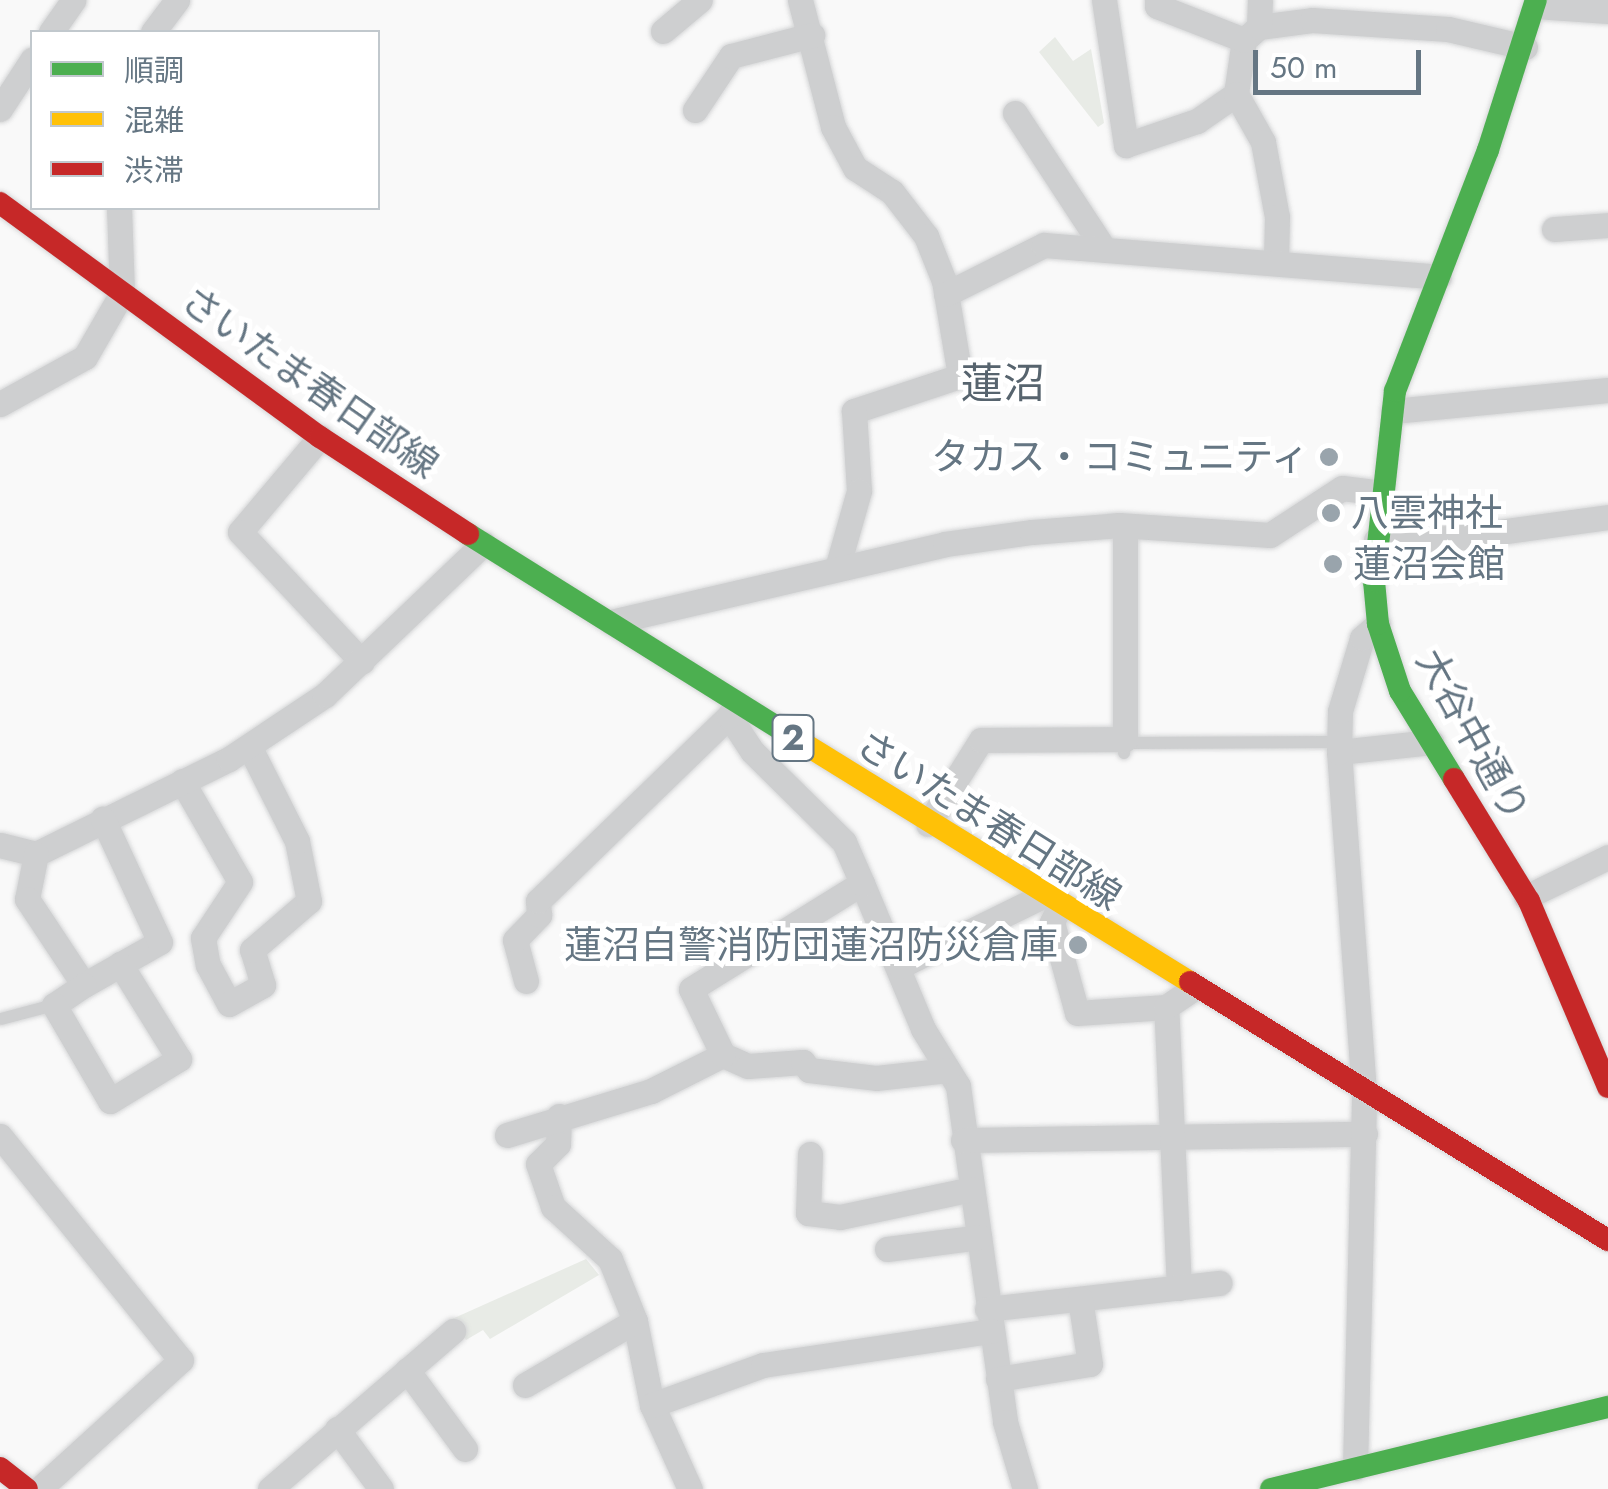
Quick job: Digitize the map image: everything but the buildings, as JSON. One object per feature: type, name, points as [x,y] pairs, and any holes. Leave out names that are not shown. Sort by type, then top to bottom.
[{"type":"main road","name":"大谷中通り","points":[[1536,3],[1525,47],[1392,411],[1376,540],[1378,624],[1400,691],[1526,897],[1608,1086]]},
{"type":"main road","name":"さいたま春日部線","points":[[0,203],[320,437],[611,622],[733,709],[1608,1240]]},
{"type":"main road","points":[[1271,1489],[1314,1484],[1355,1468],[1608,1407]]},
{"type":"main road","points":[[0,1468],[27,1489]]},
{"type":"street","points":[[52,30],[73,0]]},
{"type":"street","points":[[154,30],[177,0]]},
{"type":"street","points":[[663,31],[700,0]]},
{"type":"street","points":[[800,0],[833,127],[855,168],[892,192],[926,236],[946,294],[960,376],[854,411],[859,491],[837,568]]},
{"type":"street","points":[[1104,0],[1126,145],[1197,121],[1236,94],[1260,0]]},
{"type":"street","points":[[1157,0],[1157,6],[1252,34],[1312,20],[1448,29],[1525,47]]},
{"type":"street","points":[[1536,3],[1608,11]]},
{"type":"street","points":[[695,110],[731,56],[812,35]]},
{"type":"street","points":[[0,109],[30,63]]},
{"type":"street","points":[[1236,94],[1263,142],[1277,217],[1276,262]]},
{"type":"street","points":[[1015,113],[1104,249]]},
{"type":"street","points":[[0,404],[84,357],[122,293],[119,210]]},
{"type":"street","points":[[1554,229],[1608,225]]},
{"type":"street","points":[[946,294],[1044,244],[1439,277]]},
{"type":"street","points":[[1392,411],[1608,390]]},
{"type":"street","points":[[320,437],[240,532],[362,662]]},
{"type":"street","points":[[611,622],[944,544],[1125,526],[1270,535],[1342,488],[1381,492]]},
{"type":"street","points":[[1376,540],[1456,538],[1608,516]]},
{"type":"street","points":[[928,824],[981,740],[1125,739],[1125,526]]},
{"type":"street","points":[[0,845],[36,854],[250,746],[362,662],[483,544]]},
{"type":"street","points":[[1355,1468],[1365,1134],[1339,747],[1340,711],[1362,638],[1378,624]]},
{"type":"street","points":[[526,980],[515,940],[539,915],[538,902],[733,709],[752,750],[844,842],[900,966],[923,1029],[958,1086],[988,1320],[1025,1489]]},
{"type":"street","points":[[1339,747],[1431,742]]},
{"type":"street","points":[[182,781],[240,882],[203,938],[208,965],[229,1004],[264,985],[252,950],[309,901],[298,842],[250,746]]},
{"type":"street","points":[[103,820],[160,942],[120,964],[84,985],[54,1004],[110,1101],[179,1059],[120,964]]},
{"type":"street","points":[[36,854],[28,899],[84,985]]},
{"type":"street","points":[[1526,897],[1608,857]]},
{"type":"street","points":[[862,883],[691,990],[723,1055],[748,1066],[803,1062],[809,1070],[876,1078],[948,1070]]},
{"type":"street","points":[[900,966],[1052,900],[1052,922],[1077,1012],[1166,1007],[1193,988]]},
{"type":"street","points":[[1166,1007],[1179,1288]]},
{"type":"street","points":[[506,1136],[559,1116],[651,1091],[723,1055]]},
{"type":"street","points":[[559,1116],[558,1144],[538,1164],[553,1206],[610,1259],[635,1321],[652,1404],[690,1489]]},
{"type":"street","points":[[963,1140],[1365,1134]]},
{"type":"street","points":[[0,1136],[181,1360],[39,1489]]},
{"type":"street","points":[[810,1154],[808,1213],[840,1218],[972,1188]]},
{"type":"street","points":[[886,1250],[979,1237]]},
{"type":"street","points":[[652,1404],[763,1365],[1080,1299],[1220,1283]]},
{"type":"street","points":[[998,1379],[1090,1364],[1080,1299]]},
{"type":"street","points":[[525,1385],[635,1321]]},
{"type":"street","points":[[270,1489],[453,1331]]},
{"type":"street","points":[[407,1370],[465,1449]]},
{"type":"street","points":[[337,1429],[381,1489]]},
{"type":"lane","points":[[1124,754],[1126,743],[1339,747]]},
{"type":"lane","points":[[1,1019],[54,1004]]},
{"type":"shaded area","points":[[1055,37],[1073,61],[1091,49],[1104,123],[1098,127],[1039,52]]},
{"type":"shaded area","points":[[586,1259],[599,1275],[490,1339],[483,1330],[466,1340],[452,1319]]},
{"type":"traffic: fast","points":[[1454,779],[1400,691],[1378,624],[1374,581],[1395,391],[1488,150],[1536,0]]},
{"type":"traffic: fast","points":[[468,534],[793,737]]},
{"type":"traffic: fast","points":[[1271,1489],[1608,1407]]},
{"type":"traffic: slow","points":[[793,737],[1190,982]]},
{"type":"traffic: jam","points":[[0,203],[320,437],[468,534]]},
{"type":"traffic: jam","points":[[1454,779],[1529,901],[1608,1087]]},
{"type":"traffic: jam","points":[[1190,982],[1608,1240]]},
{"type":"traffic: jam","points":[[0,1468],[27,1489]]},
{"type":"place","name":"タカス・コミュニティ","points":[[1329,457]]},
{"type":"place","name":"八雲神社","points":[[1331,513]]},
{"type":"place","name":"蓮沼会館","points":[[1333,564]]},
{"type":"place","name":"蓮沼自警消防団蓮沼防災倉庫","points":[[1078,945]]},
{"type":"district","name":"蓮沼","points":[[1003,384]]}]
